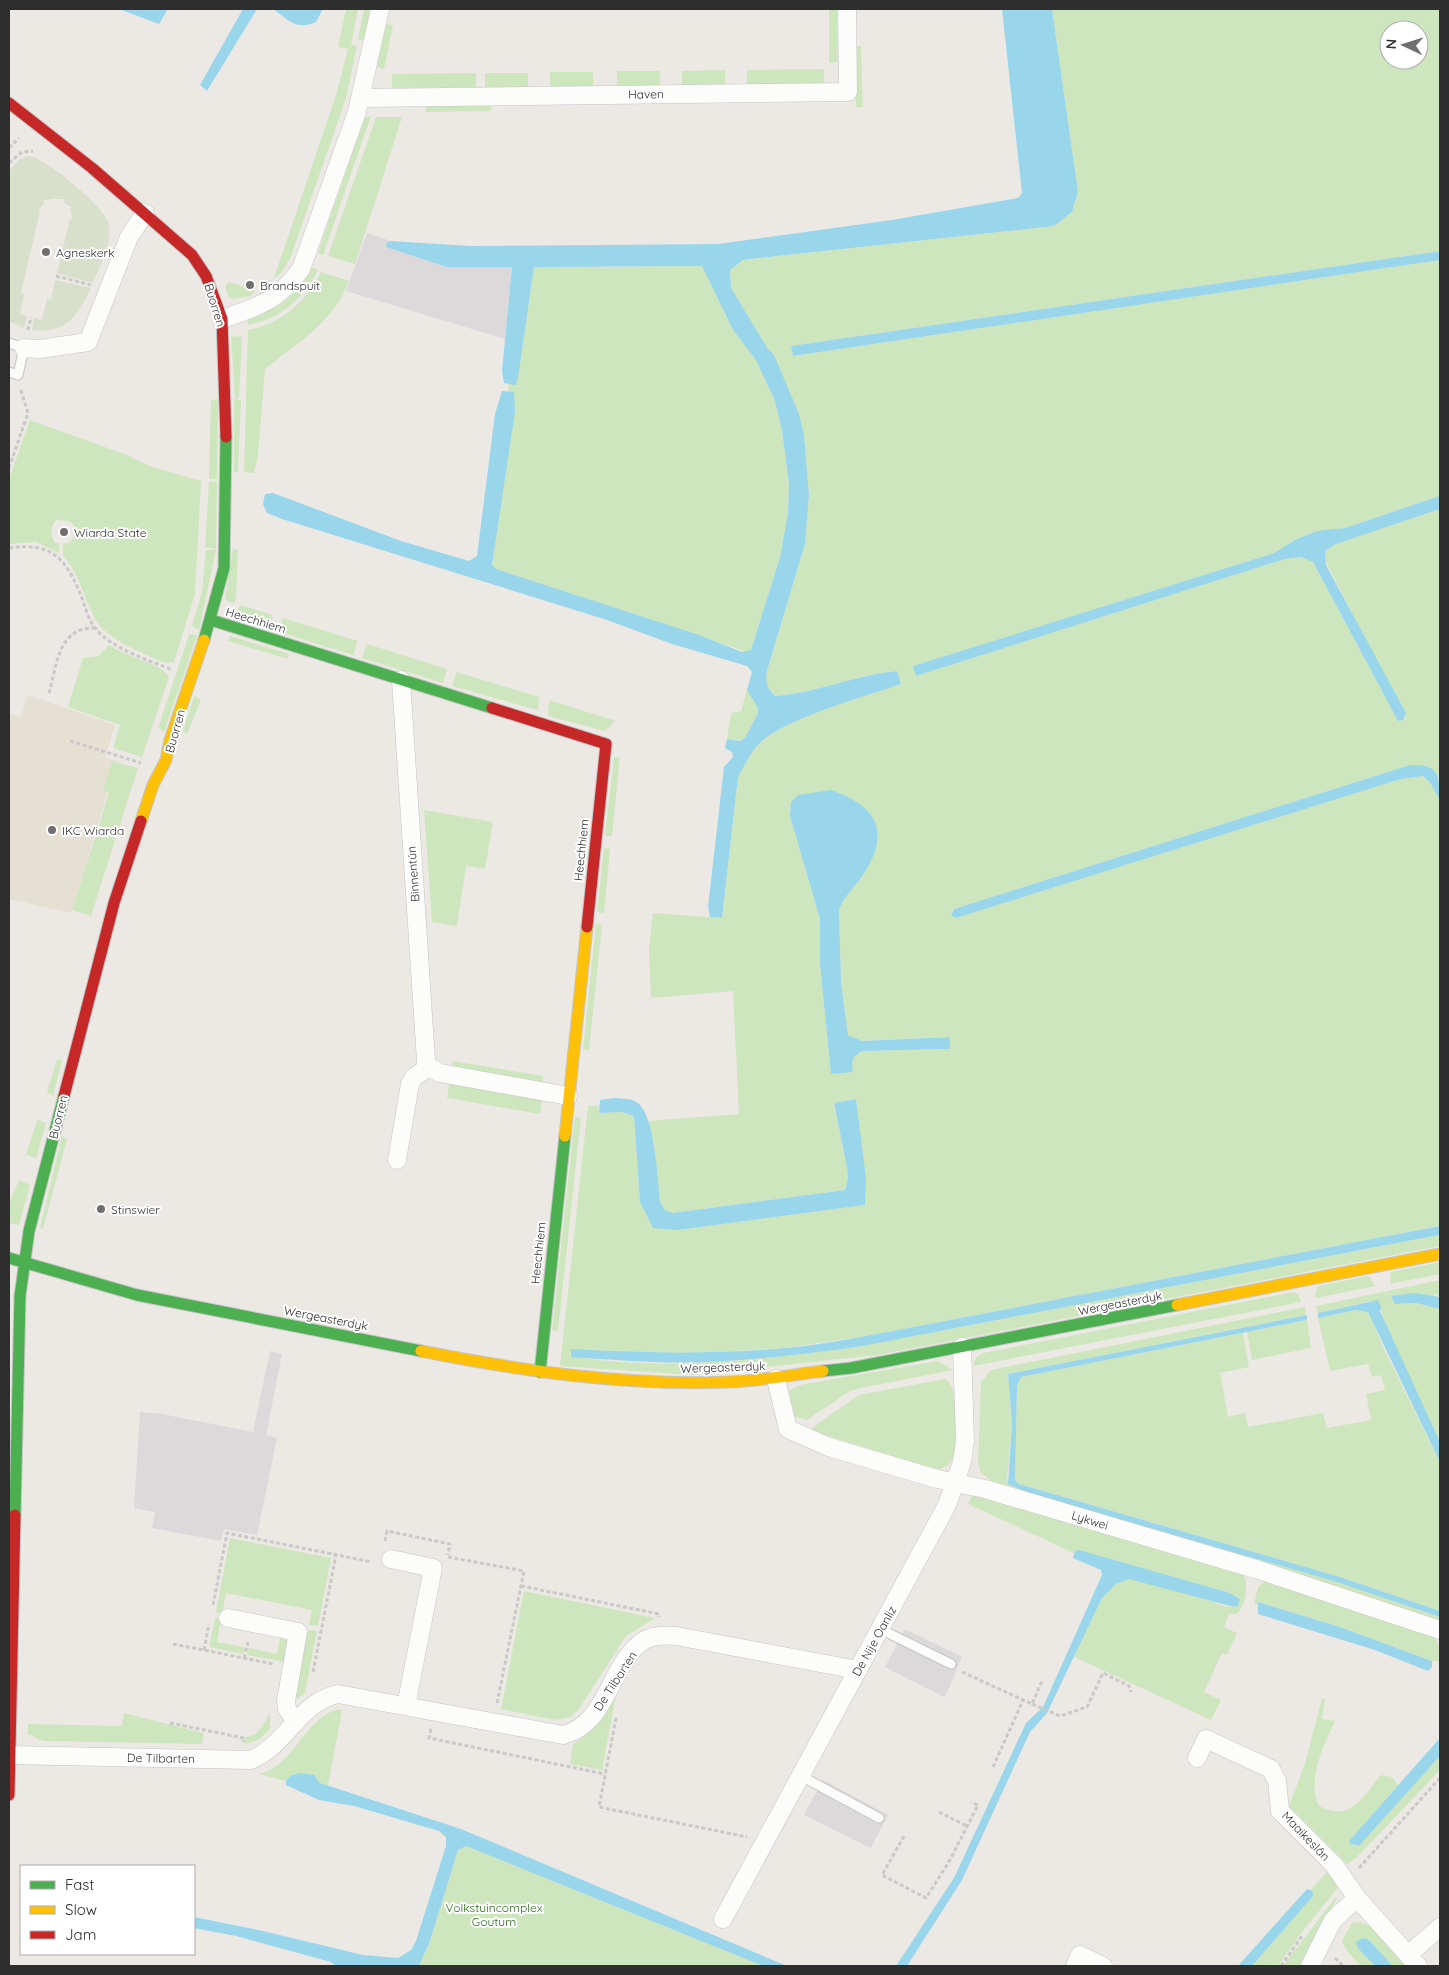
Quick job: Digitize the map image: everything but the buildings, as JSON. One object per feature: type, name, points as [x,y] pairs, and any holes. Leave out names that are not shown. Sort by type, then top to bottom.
[{"type":"street","points":[[222,319],[264,304],[289,286],[301,269],[361,98],[380,9]]},
{"type":"street","name":"Haven","points":[[361,98],[848,92],[847,9]]},
{"type":"street","name":"Buorren","points":[[9,103],[145,213],[192,255],[206,276],[222,319],[226,398],[224,558],[221,586],[170,740],[166,760],[152,785],[102,946],[29,1231],[20,1296],[18,1343],[9,1795]]},
{"type":"street","points":[[22,339],[40,349],[88,342],[129,237],[145,213]]},
{"type":"street","name":"Heechhiem","points":[[211,620],[606,744],[540,1372]]},
{"type":"street","name":"Binnentún","points":[[400,680],[425,1054],[428,1068]]},
{"type":"street","points":[[397,1160],[410,1084],[414,1077],[428,1068],[440,1073],[568,1096]]},
{"type":"street","name":"Wergeasterdyk","points":[[9,1258],[107,1288],[138,1295],[540,1372],[597,1379],[670,1383],[776,1379],[851,1368],[1440,1254]]},
{"type":"street","name":"De Nije Oanliz","points":[[723,1919],[947,1505],[962,1462],[965,1433],[962,1347]]},
{"type":"street","name":"Lykwei","points":[[776,1379],[788,1429],[829,1447],[937,1479],[985,1489],[1258,1570],[1440,1630]]},
{"type":"street","points":[[384,1557],[433,1568],[406,1706]]},
{"type":"street","points":[[228,1618],[298,1632],[286,1701],[287,1710],[296,1722]]},
{"type":"street","points":[[659,1635],[676,1636],[858,1670]]},
{"type":"street","name":"De Tilbarten","points":[[10,1755],[251,1760],[266,1753],[313,1704],[324,1697],[338,1694],[551,1734],[575,1732],[588,1723],[632,1651],[644,1640],[659,1635]]},
{"type":"street","name":"Maaikeslân","points":[[1197,1758],[1206,1739],[1271,1769],[1278,1781],[1280,1811],[1334,1865],[1358,1898],[1413,1960]]},
{"type":"street","points":[[1310,1966],[1334,1920],[1358,1898]]},
{"type":"street","points":[[1413,1960],[1440,1927]]},
{"type":"street","points":[[1075,1966],[1080,1955],[1103,1966]]},
{"type":"lane","points":[[9,372],[18,375],[22,339]]},
{"type":"lane","points":[[880,1629],[951,1664]]},
{"type":"lane","points":[[800,1776],[879,1818]]},
{"type":"path","points":[[9,163],[22,152],[37,152]]},
{"type":"path","points":[[56,276],[97,286]]},
{"type":"path","points":[[9,468],[28,413],[21,394],[18,375]]},
{"type":"path","points":[[9,548],[32,546],[44,549],[65,563],[72,574],[95,628],[118,646],[174,670]]},
{"type":"path","points":[[49,693],[64,641],[70,634],[78,630],[95,628]]},
{"type":"path","points":[[70,741],[160,769]]},
{"type":"path","points":[[204,1650],[227,1533],[336,1555],[384,1557],[387,1531],[450,1544],[446,1564],[433,1568]]},
{"type":"path","points":[[313,1704],[309,1689],[336,1555]]},
{"type":"path","points":[[448,1556],[524,1571],[493,1723]]},
{"type":"path","points":[[521,1586],[659,1614],[657,1626],[659,1635]]},
{"type":"path","points":[[173,1644],[292,1667]]},
{"type":"path","points":[[951,1664],[956,1669],[1060,1716],[1087,1707],[1103,1673],[1129,1686],[1131,1692]]},
{"type":"path","points":[[1033,1705],[1043,1679]]},
{"type":"path","points":[[993,1767],[1023,1700]]},
{"type":"path","points":[[434,1712],[429,1738],[605,1774]]},
{"type":"path","points":[[616,1716],[599,1806],[734,1833],[748,1837],[763,1846]]},
{"type":"path","points":[[170,1723],[244,1738],[241,1761]]},
{"type":"path","points":[[1346,1882],[1440,1778]]},
{"type":"path","points":[[904,1836],[882,1875],[926,1898],[978,1805],[971,1802]]},
{"type":"path","points":[[939,1812],[967,1826]]},
{"type":"shaded area","points":[[367,233],[391,241],[387,242],[447,267],[512,267],[505,339],[346,291]]},
{"type":"shaded area","name":"IKC Wiarda","points":[[28,695],[115,725],[105,758],[117,761],[71,913],[9,899],[9,714],[21,717]]},
{"type":"shaded area","points":[[270,1351],[282,1354],[266,1435],[277,1438],[257,1535],[224,1529],[221,1541],[152,1528],[155,1512],[134,1508],[140,1412],[162,1414],[253,1432]]},
{"type":"shaded area","points":[[905,1629],[962,1657],[945,1697],[885,1667]]},
{"type":"shaded area","points":[[823,1780],[888,1815],[871,1848],[804,1815]]},
{"type":"green space","points":[[346,9],[358,9],[351,44],[357,46],[346,98],[290,259],[281,273],[266,285],[264,284],[274,278],[336,95],[348,49],[338,47]]},
{"type":"green space","points":[[364,9],[371,9],[365,41],[358,39]]},
{"type":"green space","points":[[829,9],[837,9],[838,62],[829,63]]},
{"type":"green space","points":[[1052,9],[1440,9],[1440,251],[791,346],[793,356],[1440,260],[1440,496],[1345,528],[1317,532],[1295,540],[1274,553],[914,666],[916,676],[1285,559],[1301,557],[1313,562],[1398,721],[1403,720],[1405,717],[1324,558],[1325,551],[1336,544],[1440,509],[1440,779],[1427,768],[1410,765],[954,909],[951,912],[956,918],[1401,779],[1422,776],[1431,784],[1440,801],[1440,1226],[861,1337],[785,1348],[703,1353],[570,1353],[571,1356],[607,1361],[680,1363],[754,1359],[827,1351],[863,1346],[1440,1235],[1440,1246],[877,1355],[693,1375],[560,1366],[588,1106],[598,1105],[599,1113],[622,1112],[634,1116],[640,1202],[678,1230],[865,1205],[856,1099],[834,1103],[847,1167],[848,1179],[845,1190],[673,1213],[665,1210],[660,1202],[654,1145],[648,1121],[739,1114],[733,991],[651,998],[649,948],[653,913],[722,918],[738,777],[749,758],[762,742],[774,733],[808,716],[901,684],[896,671],[775,696],[768,687],[767,671],[805,544],[809,495],[804,435],[768,349],[731,288],[730,270],[743,260],[1054,226],[1072,212],[1078,192]],"holes":[[[790,807],[861,878],[841,901],[839,910],[841,982],[848,1035],[862,1041],[949,1037],[950,1049],[863,1051],[853,1059],[852,1071],[831,1074],[820,964],[820,919],[790,816]]]},
{"type":"green space","points":[[386,24],[393,25],[384,69],[377,67]]},
{"type":"green space","points":[[856,46],[861,46],[863,107],[856,107]]},
{"type":"green space","points":[[824,69],[824,83],[747,85],[747,70]]},
{"type":"green space","points":[[725,70],[725,85],[682,85],[682,71]]},
{"type":"green space","points":[[617,71],[660,71],[660,86],[617,86]]},
{"type":"green space","points":[[550,72],[593,72],[593,86],[550,87]]},
{"type":"green space","points":[[476,73],[476,87],[392,88],[392,74]]},
{"type":"green space","points":[[485,73],[528,73],[528,87],[485,87]]},
{"type":"green space","points":[[491,105],[491,111],[426,112],[426,106]]},
{"type":"green space","points":[[371,116],[323,255],[318,253],[364,118]]},
{"type":"green space","points":[[376,117],[402,117],[355,264],[328,256]]},
{"type":"green space","points":[[28,156],[47,164],[86,195],[105,216],[110,231],[105,254],[93,283],[57,273],[70,219],[73,219],[70,209],[72,208],[64,202],[65,199],[55,199],[55,196],[53,199],[43,200],[45,203],[38,210],[40,211],[21,293],[24,294],[20,314],[27,316],[24,328],[9,321],[9,171],[20,159]]},
{"type":"green space","points":[[702,266],[733,330],[756,360],[775,401],[782,431],[789,485],[788,513],[780,557],[751,650],[747,652],[496,569],[492,565],[514,393],[508,392],[509,384],[516,384],[519,372],[534,267]]},
{"type":"green space","points":[[312,267],[318,270],[306,290],[298,298],[280,313],[248,325],[248,319],[277,306],[293,294],[307,277]]},
{"type":"green space","points":[[321,272],[349,281],[334,308],[324,320],[302,341],[265,369],[258,455],[254,473],[244,472],[248,330],[271,323],[291,310],[308,293]]},
{"type":"green space","points":[[55,280],[91,288],[75,315],[62,326],[44,331],[32,330],[34,318],[42,320],[47,299],[51,300]]},
{"type":"green space","points":[[229,282],[255,291],[250,296],[233,299],[228,296],[225,286]]},
{"type":"green space","points":[[231,336],[242,337],[239,398],[235,398]]},
{"type":"green space","points":[[218,399],[217,479],[209,479],[211,400]]},
{"type":"green space","points":[[234,399],[241,400],[238,472],[234,472]]},
{"type":"green space","points":[[30,420],[124,454],[152,467],[201,481],[195,594],[174,662],[159,661],[129,647],[104,630],[98,622],[76,574],[63,556],[63,543],[69,543],[73,539],[74,525],[68,521],[56,520],[54,523],[52,529],[53,540],[55,543],[59,543],[59,553],[36,542],[9,544],[9,479]]},
{"type":"green space","points":[[209,482],[217,482],[216,549],[205,547]]},
{"type":"green space","points":[[233,549],[238,550],[236,597],[234,603],[225,600]]},
{"type":"green space","points":[[206,550],[216,550],[199,630],[192,626],[202,592]]},
{"type":"green space","points":[[240,605],[273,615],[268,629],[235,618]]},
{"type":"green space","points":[[283,618],[358,641],[353,655],[279,632]]},
{"type":"green space","points":[[189,635],[197,636],[164,732],[158,728]]},
{"type":"green space","points":[[230,636],[289,654],[288,659],[228,641]]},
{"type":"green space","points":[[367,644],[447,669],[443,683],[362,658]]},
{"type":"green space","points":[[109,645],[159,668],[169,677],[142,757],[113,748],[120,725],[68,707],[83,658],[99,656]]},
{"type":"green space","points":[[457,672],[539,697],[538,710],[452,686]]},
{"type":"green space","points":[[747,690],[758,708],[758,713],[745,738],[740,741],[727,739],[731,713],[741,711]]},
{"type":"green space","points":[[194,696],[201,700],[187,734],[183,732]]},
{"type":"green space","points":[[549,700],[616,721],[605,731],[548,716]]},
{"type":"green space","points":[[614,757],[620,757],[612,836],[605,836]]},
{"type":"green space","points":[[112,761],[138,768],[91,916],[72,910],[109,793],[103,791]]},
{"type":"green space","points":[[424,810],[493,822],[485,869],[466,866],[457,926],[432,922]]},
{"type":"green space","points":[[604,848],[610,849],[604,913],[597,912]]},
{"type":"green space","points":[[596,924],[602,925],[589,1050],[583,1050]]},
{"type":"green space","points":[[57,1060],[62,1060],[53,1096],[47,1092]]},
{"type":"green space","points":[[453,1061],[543,1076],[543,1082],[452,1067]]},
{"type":"green space","points":[[449,1084],[542,1100],[540,1114],[447,1098]]},
{"type":"green space","points":[[575,1117],[581,1118],[558,1331],[552,1330]]},
{"type":"green space","points":[[37,1121],[46,1123],[36,1159],[26,1154]]},
{"type":"green space","points":[[62,1136],[67,1139],[43,1229],[40,1228]]},
{"type":"green space","points":[[19,1180],[30,1185],[19,1225],[9,1223],[9,1204]]},
{"type":"green space","points":[[1440,1262],[1440,1274],[1390,1284],[1391,1272]]},
{"type":"green space","points":[[1369,1276],[1375,1286],[1316,1298],[1315,1296],[1318,1286]]},
{"type":"green space","points":[[1440,1280],[1440,1297],[1437,1295],[1395,1304],[1416,1303],[1440,1309],[1440,1442],[1392,1342],[1380,1308],[1371,1301],[1318,1313],[1316,1306]]},
{"type":"green space","points":[[1294,1292],[1298,1294],[1301,1302],[973,1366],[976,1358],[983,1353]]},
{"type":"green space","points":[[1305,1307],[1306,1315],[1008,1374],[1012,1424],[1007,1479],[1012,1487],[1026,1492],[1286,1566],[1389,1599],[1440,1617],[1440,1625],[987,1485],[989,1479],[981,1473],[978,1464],[981,1382],[991,1370]]},
{"type":"green space","points":[[1356,1310],[1365,1310],[1371,1317],[1383,1347],[1440,1462],[1440,1611],[1340,1577],[1019,1484],[1015,1480],[1017,1386],[1021,1377],[1243,1333],[1249,1367],[1220,1373],[1228,1417],[1245,1413],[1248,1427],[1323,1413],[1327,1428],[1371,1420],[1366,1394],[1385,1390],[1381,1375],[1372,1377],[1368,1364],[1330,1371],[1318,1318]]},
{"type":"green space","points":[[1307,1320],[1311,1348],[1252,1360],[1247,1332]]},
{"type":"green space","points":[[938,1361],[953,1370],[850,1391],[807,1420],[793,1416],[787,1392],[800,1385]]},
{"type":"green space","points":[[945,1379],[954,1394],[957,1406],[957,1444],[951,1462],[937,1470],[809,1430],[859,1395]]},
{"type":"green space","points":[[973,1493],[1242,1569],[1246,1586],[1245,1598],[1237,1614],[1229,1614],[1224,1627],[1237,1633],[1227,1655],[1222,1653],[1204,1692],[1221,1700],[1211,1720],[1074,1657],[1095,1609],[1111,1588],[1121,1581],[1131,1579],[1148,1581],[1226,1606],[1238,1606],[1230,1593],[1108,1560],[1074,1553],[968,1504]]},
{"type":"green space","points":[[230,1538],[331,1558],[318,1626],[309,1625],[312,1610],[226,1593],[222,1614],[216,1612]]},
{"type":"green space","points":[[1269,1577],[1434,1636],[1440,1648],[1440,1661],[1432,1661],[1340,1627],[1259,1602],[1258,1605],[1254,1604],[1258,1587]]},
{"type":"green space","points":[[524,1591],[655,1618],[626,1636],[579,1709],[571,1717],[555,1720],[501,1709]]},
{"type":"green space","points":[[215,1618],[221,1619],[217,1642],[244,1647],[243,1654],[209,1647]]},
{"type":"green space","points":[[308,1630],[317,1631],[305,1693],[297,1699],[295,1695]]},
{"type":"green space","points":[[280,1638],[288,1641],[284,1662],[247,1655],[249,1648],[277,1654]]},
{"type":"green space","points":[[616,1696],[602,1770],[570,1764],[573,1744],[593,1730]]},
{"type":"green space","points":[[1322,1698],[1325,1699],[1322,1719],[1335,1721],[1326,1740],[1315,1774],[1314,1785],[1319,1806],[1330,1810],[1340,1811],[1348,1809],[1362,1799],[1381,1775],[1392,1777],[1398,1785],[1350,1840],[1355,1846],[1359,1846],[1440,1756],[1440,1770],[1356,1858],[1347,1864],[1289,1806],[1305,1764]]},
{"type":"green space","points":[[336,1710],[342,1710],[328,1786],[319,1783],[317,1778],[290,1776],[286,1781],[259,1774],[282,1762],[315,1723],[325,1715]]},
{"type":"green space","points":[[124,1713],[204,1733],[202,1744],[43,1741],[28,1734],[28,1724],[122,1726]]},
{"type":"green space","points":[[270,1713],[270,1729],[260,1739],[244,1745],[245,1737],[254,1735]]},
{"type":"green space","name":"Volkstuincomplex Goutum","points":[[466,1846],[763,1966],[419,1966],[430,1941],[458,1850]]},
{"type":"green space","points":[[1328,1871],[1340,1885],[1298,1937],[1278,1966],[1252,1966],[1314,1895],[1311,1890]]},
{"type":"green space","points":[[1335,1898],[1337,1898],[1301,1966],[1283,1966]]},
{"type":"green space","points":[[1359,1922],[1373,1928],[1380,1934],[1407,1966],[1393,1966],[1368,1939],[1358,1947],[1375,1966],[1361,1966],[1347,1951],[1342,1941],[1352,1923]]},
{"type":"water","points":[[119,9],[168,9],[159,24]]},
{"type":"water","points":[[243,9],[257,9],[207,91],[200,85]]},
{"type":"water","points":[[273,9],[323,9],[316,22],[298,25]]},
{"type":"water","points":[[1002,9],[1052,9],[1078,192],[1072,212],[1054,226],[743,260],[730,270],[731,288],[768,349],[774,355],[799,414],[804,435],[809,495],[805,544],[767,671],[768,687],[775,696],[897,671],[901,684],[848,701],[789,724],[757,746],[738,777],[722,918],[710,917],[708,907],[724,767],[733,757],[732,752],[725,748],[727,739],[740,741],[745,738],[758,713],[758,708],[747,690],[752,672],[747,666],[672,644],[607,620],[282,519],[267,513],[263,504],[265,494],[273,493],[401,541],[469,561],[477,556],[495,414],[502,391],[514,392],[515,412],[492,565],[496,569],[699,635],[742,652],[751,650],[780,557],[788,513],[789,484],[782,431],[775,401],[756,360],[733,330],[702,266],[534,267],[516,385],[504,383],[502,371],[512,267],[447,267],[386,247],[387,242],[470,246],[718,244],[892,220],[1018,198],[1022,193]]},
{"type":"water","points":[[1440,251],[1440,260],[793,356],[791,346]]},
{"type":"water","points":[[1440,496],[1440,509],[1336,544],[1325,551],[1326,565],[1406,713],[1403,720],[1398,721],[1313,562],[1301,557],[1285,559],[916,676],[913,666],[1274,553],[1295,540],[1317,531],[1345,528]]},
{"type":"water","points":[[1410,765],[1427,767],[1436,773],[1440,801],[1431,784],[1423,776],[1401,779],[956,918],[951,915],[954,909]]},
{"type":"water","points":[[831,790],[861,805],[876,824],[878,835],[876,848],[870,862],[839,910],[841,982],[848,1035],[862,1041],[950,1037],[950,1049],[863,1051],[853,1059],[853,1072],[831,1074],[820,964],[820,919],[790,816],[791,802],[798,795]]},
{"type":"water","points":[[615,1098],[636,1101],[644,1110],[655,1150],[660,1202],[665,1210],[673,1213],[845,1190],[848,1179],[847,1167],[834,1103],[856,1099],[866,1178],[865,1205],[678,1230],[653,1228],[640,1202],[634,1116],[622,1112],[599,1113],[600,1100]]},
{"type":"water","points":[[1440,1226],[1440,1235],[863,1346],[805,1354],[708,1362],[656,1362],[571,1357],[571,1349],[705,1352],[814,1345]]},
{"type":"water","points":[[1415,1293],[1440,1297],[1440,1309],[1416,1303],[1395,1304],[1391,1296]]},
{"type":"water","points":[[1378,1300],[1381,1307],[1380,1311],[1440,1442],[1440,1462],[1368,1312],[1356,1310],[1318,1318],[1318,1313]]},
{"type":"water","points":[[1307,1315],[1307,1320],[1021,1377],[1017,1386],[1015,1480],[1019,1484],[1340,1577],[1440,1611],[1440,1617],[1337,1582],[1026,1492],[1008,1484],[1012,1424],[1008,1374]]},
{"type":"water","points":[[1079,1550],[1230,1593],[1240,1599],[1238,1606],[1234,1607],[1129,1579],[1116,1584],[1102,1598],[1047,1713],[1030,1732],[962,1880],[907,1966],[896,1966],[954,1878],[1026,1723],[1043,1707],[1102,1575],[1101,1570],[1073,1558],[1075,1551]]},
{"type":"water","points":[[1258,1602],[1340,1627],[1432,1661],[1432,1667],[1428,1671],[1375,1650],[1258,1614]]},
{"type":"water","points":[[1440,1738],[1440,1756],[1359,1846],[1351,1844],[1349,1841]]},
{"type":"water","points":[[300,1773],[314,1775],[320,1783],[461,1829],[787,1966],[763,1966],[466,1846],[458,1850],[430,1941],[419,1966],[335,1966],[331,1962],[236,1936],[195,1928],[195,1917],[363,1955],[398,1958],[411,1950],[416,1941],[446,1846],[446,1837],[439,1831],[354,1806],[319,1800],[286,1785],[286,1781],[290,1776]]},
{"type":"water","points":[[1307,1889],[1311,1890],[1314,1895],[1252,1966],[1238,1966]]},
{"type":"water","points":[[1363,1938],[1368,1939],[1393,1966],[1375,1966],[1358,1948],[1356,1942]]},
{"type":"traffic: fast","points":[[204,640],[224,568],[226,437]]},
{"type":"traffic: fast","points":[[211,620],[492,708]]},
{"type":"traffic: fast","points":[[15,1515],[20,1296],[29,1231],[64,1096]]},
{"type":"traffic: fast","points":[[540,1372],[565,1136]]},
{"type":"traffic: fast","points":[[9,1258],[137,1295],[421,1351]]},
{"type":"traffic: fast","points":[[823,1371],[851,1368],[1177,1305]]},
{"type":"traffic: slow","points":[[141,821],[153,785],[166,760],[170,740],[204,640]]},
{"type":"traffic: slow","points":[[565,1136],[587,927]]},
{"type":"traffic: slow","points":[[1177,1305],[1440,1254]]},
{"type":"traffic: slow","points":[[421,1351],[535,1371],[650,1382],[740,1381],[823,1371]]},
{"type":"traffic: jam","points":[[9,103],[92,168],[192,255],[206,276],[222,319],[226,437]]},
{"type":"traffic: jam","points":[[492,708],[606,744],[587,927]]},
{"type":"traffic: jam","points":[[64,1096],[114,903],[141,821]]},
{"type":"traffic: jam","points":[[9,1795],[15,1515]]},
{"type":"place","name":"Agneskerk","points":[[46,252]]},
{"type":"place","name":"Brandspuit","points":[[250,285]]},
{"type":"place","name":"Wiarda State","points":[[64,532]]},
{"type":"place","name":"IKC Wiarda","points":[[52,830]]},
{"type":"place","name":"Stinswier","points":[[101,1209]]}]
